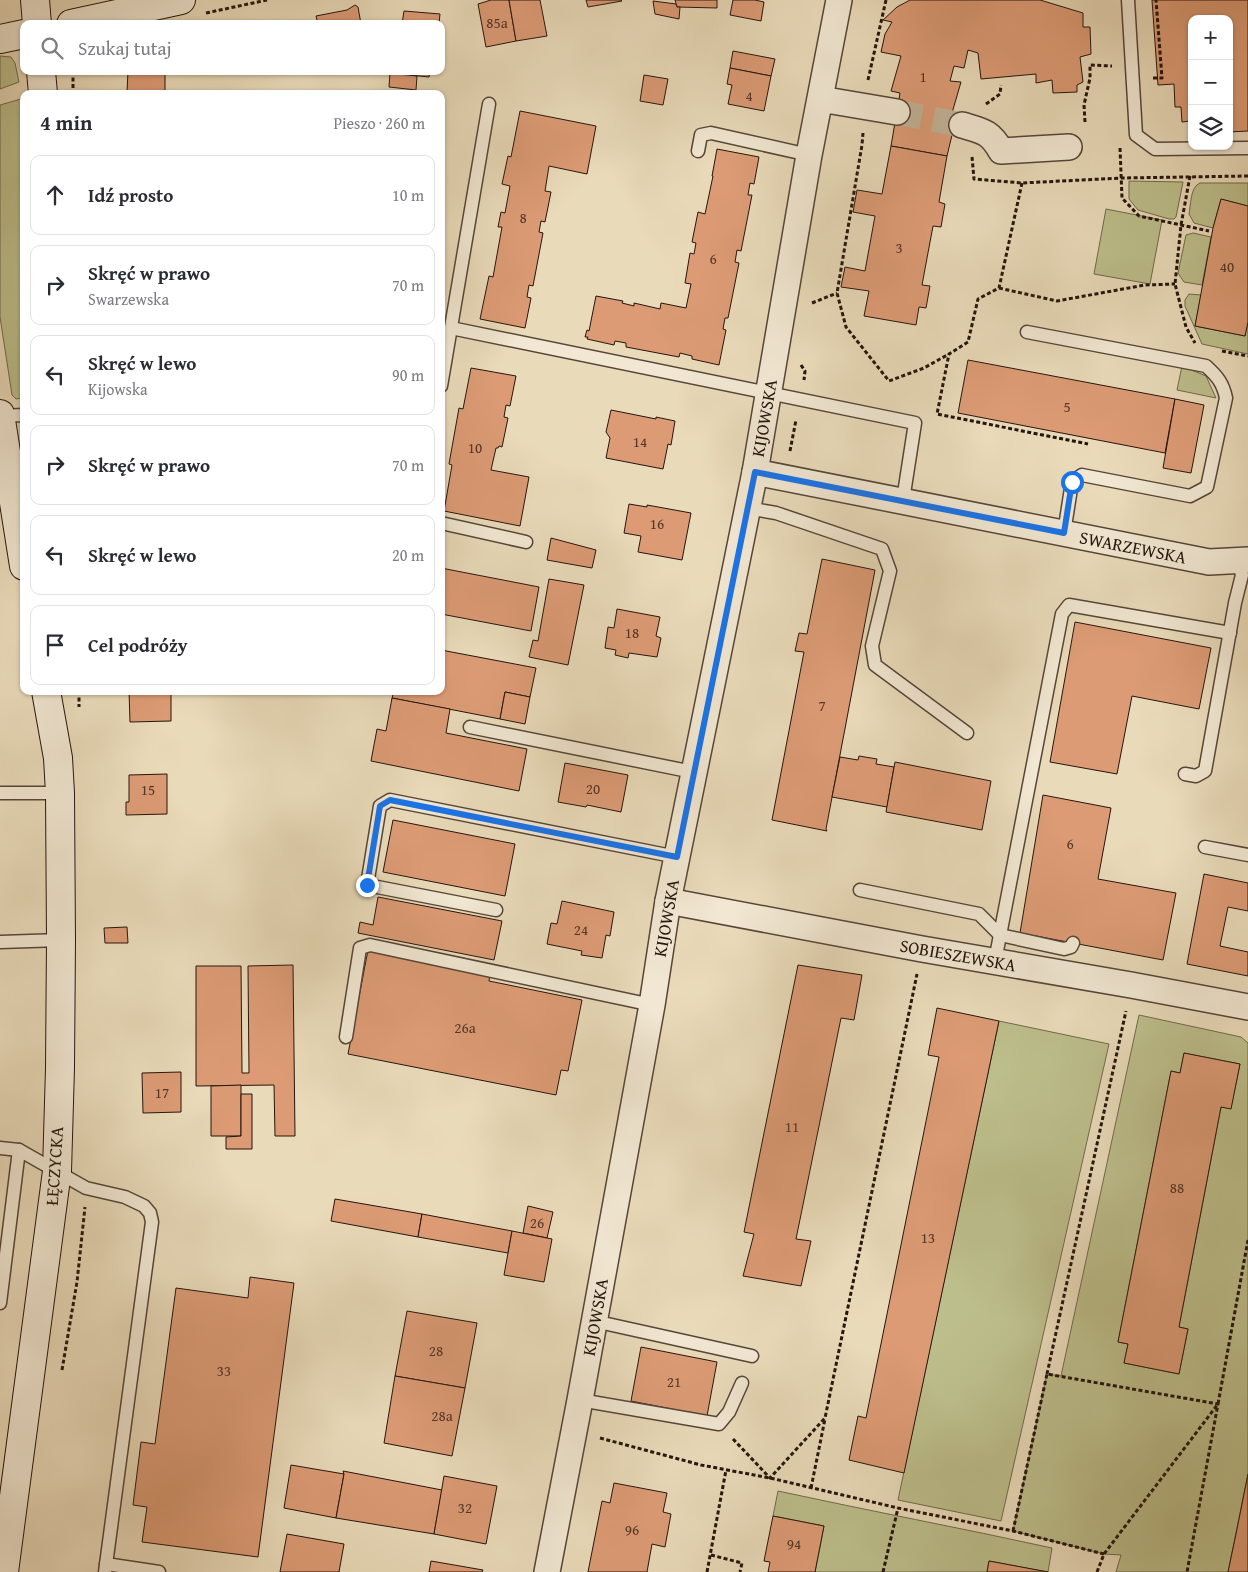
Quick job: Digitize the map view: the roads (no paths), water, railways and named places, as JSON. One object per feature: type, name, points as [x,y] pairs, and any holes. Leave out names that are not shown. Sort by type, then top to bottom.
[{"type":"street","points":[[35,0],[37,20]]},
{"type":"street","name":"KIJOWSKA","points":[[547,1572],[652,1005],[668,901],[755,472],[809,155],[821,102],[839,0]]},
{"type":"street","points":[[101,20],[190,8]]},
{"type":"street","points":[[0,39],[20,35]]},
{"type":"street","points":[[42,75],[43,90]]},
{"type":"street","points":[[821,102],[832,101],[897,112]]},
{"type":"street","points":[[962,125],[987,132],[1001,151],[1069,147]]},
{"type":"street","points":[[0,415],[20,541]]},
{"type":"street","name":"SWARZEWSKA","points":[[755,472],[1209,562],[1243,560]]},
{"type":"street","name":"ŁĘCZYCKA","points":[[4,1572],[56,1170],[60,1068],[60,793],[58,758],[47,695]]},
{"type":"street","name":"ŁĘCZYCKA","points":[[58,758],[66,695]]},
{"type":"street","name":"SOBIESZEWSKA","points":[[668,901],[922,949],[1248,1007]]},
{"type":"lane","points":[[1128,0],[1136,135],[1155,149],[1248,148]]},
{"type":"lane","points":[[445,365],[489,104]]},
{"type":"lane","points":[[698,151],[701,135],[711,133],[809,155]]},
{"type":"lane","points":[[452,328],[915,423],[903,500]]},
{"type":"lane","points":[[1027,332],[1206,366],[1217,376],[1224,387],[1226,398],[1207,487],[1190,496],[1082,475],[1072,482],[1064,533]]},
{"type":"lane","points":[[0,415],[20,414]]},
{"type":"lane","points":[[747,508],[776,513],[882,549],[890,571],[872,646],[875,665],[967,733]]},
{"type":"lane","points":[[445,525],[526,542]]},
{"type":"lane","points":[[1185,774],[1196,776],[1205,771],[1243,560]]},
{"type":"lane","points":[[995,961],[1062,614],[1069,605],[1230,633]]},
{"type":"lane","points":[[470,728],[694,772]]},
{"type":"lane","points":[[0,793],[60,793]]},
{"type":"lane","points":[[496,910],[367,885],[380,806],[390,800],[677,857]]},
{"type":"lane","points":[[1205,847],[1248,855]]},
{"type":"lane","points":[[860,890],[979,914],[1000,935],[1064,948],[1071,948],[1073,943]]},
{"type":"lane","points":[[0,942],[61,940]]},
{"type":"lane","points":[[346,1037],[360,948],[370,946],[652,1005]]},
{"type":"lane","points":[[0,1148],[19,1150],[86,1188],[125,1197],[144,1206],[150,1214],[152,1222],[105,1568],[159,1572]]},
{"type":"lane","points":[[0,1303],[19,1150]]},
{"type":"lane","points":[[594,1321],[752,1356]]},
{"type":"lane","points":[[580,1400],[719,1424],[729,1412],[742,1383]]},
{"type":"tunnel","points":[[897,112],[962,125]]}]
